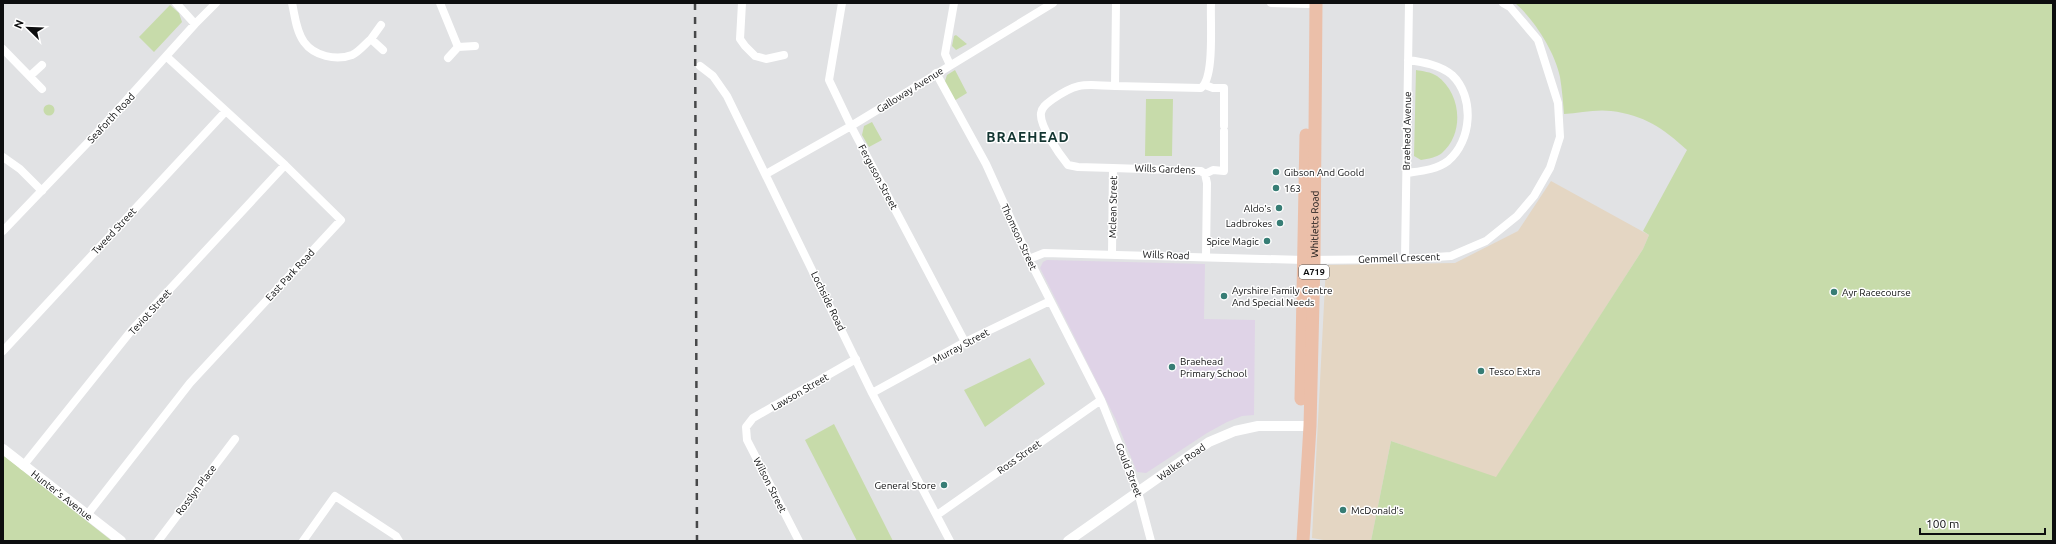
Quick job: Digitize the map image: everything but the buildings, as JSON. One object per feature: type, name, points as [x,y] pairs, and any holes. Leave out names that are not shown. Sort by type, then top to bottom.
[{"type":"main road","name":"Whitletts Road","points":[[1303,541],[1309,260],[1311,3]]},
{"type":"main road","name":"Whitletts Road","points":[[1296,541],[1305,426]]},
{"type":"street","points":[[176,3],[195,24]]},
{"type":"street","name":"Seaforth Road","points":[[3,231],[216,3]]},
{"type":"street","points":[[292,3],[301,36],[312,50],[339,58],[353,54],[371,38],[381,25]]},
{"type":"street","points":[[440,3],[458,47]]},
{"type":"street","points":[[742,3],[740,39],[745,46],[755,56],[766,59],[784,55]]},
{"type":"street","name":"Ferguson Street","points":[[842,3],[829,80],[851,126],[965,342]]},
{"type":"street","points":[[950,65],[945,54],[954,3]]},
{"type":"street","name":"Galloway Avenue","points":[[766,174],[851,126],[1053,3]]},
{"type":"street","points":[[1115,86],[1116,3]]},
{"type":"street","points":[[1205,85],[1209,73],[1211,3]]},
{"type":"street","points":[[1271,3],[1311,3]]},
{"type":"street","name":"Braehead Avenue","points":[[1405,259],[1409,3]]},
{"type":"street","name":"Gemmell Crescent","points":[[1309,260],[1405,259],[1451,256],[1486,241],[1517,216],[1534,196],[1550,168],[1560,137],[1558,102],[1538,40],[1510,7],[1503,3]]},
{"type":"street","points":[[371,38],[383,50]]},
{"type":"street","points":[[448,58],[458,47],[475,46]]},
{"type":"street","points":[[3,49],[42,89]]},
{"type":"street","name":"East Park Road","points":[[87,515],[190,383],[341,220],[285,165],[225,112],[167,57]]},
{"type":"street","points":[[1407,173],[1429,170],[1447,161],[1458,149],[1466,134],[1468,115],[1466,97],[1460,84],[1451,74],[1430,64],[1408,60]]},
{"type":"street","points":[[30,76],[42,65]]},
{"type":"street","name":"Lochside Road","points":[[700,66],[713,76],[727,96],[872,393],[950,541]]},
{"type":"street","name":"Thomson Street","points":[[936,73],[986,164],[1029,259],[1101,400]]},
{"type":"street","name":"Mclean Street","points":[[1112,254],[1113,168],[1078,167],[1068,165],[1058,153],[1042,121],[1041,113],[1044,106],[1068,89],[1078,85],[1201,88],[1205,85],[1213,88],[1224,88],[1224,171],[1213,170],[1205,174]]},
{"type":"street","name":"Tweed Street","points":[[3,352],[225,112]]},
{"type":"street","points":[[3,157],[20,169],[42,191]]},
{"type":"street","name":"Teviot Street","points":[[24,466],[131,331],[285,165]]},
{"type":"street","name":"Wills Gardens","points":[[1113,168],[1202,170],[1205,174],[1207,183],[1206,256]]},
{"type":"street","name":"Wills Road","points":[[1029,259],[1044,253],[1206,256],[1309,260]]},
{"type":"street","name":"Murray Street","points":[[872,393],[965,342],[1050,301]]},
{"type":"street","name":"Lawson Street","points":[[746,427],[753,418],[856,359]]},
{"type":"street","name":"Gould Street","points":[[1101,400],[1138,492],[1151,541]]},
{"type":"street","name":"Ross Street","points":[[937,515],[1101,400]]},
{"type":"street","name":"Walker Road","points":[[1068,541],[1209,442],[1235,430],[1258,426],[1305,426]]},
{"type":"street","name":"Wilson Street","points":[[746,427],[747,440],[799,541]]},
{"type":"street","name":"Rosslyn Place","points":[[158,541],[235,439]]},
{"type":"street","name":"Hunter's Avenue","points":[[3,449],[121,541]]},
{"type":"street","points":[[303,541],[336,496],[396,536],[399,541]]},
{"type":"shaded area","points":[[1551,181],[1649,235],[1643,249],[1496,478],[1391,441],[1371,541],[1329,541],[1312,538],[1326,265],[1455,263],[1518,231]]},
{"type":"shaded area","name":"Braehead Primary School","points":[[1047,260],[1205,264],[1204,319],[1255,320],[1254,415],[1242,416],[1227,422],[1207,433],[1146,473],[1137,472],[1116,420],[1040,268],[1043,262]]},
{"type":"green space","name":"Ayr Racecourse","points":[[1515,3],[2053,3],[2053,541],[1371,541],[1391,441],[1496,477],[1643,249],[1649,235],[1643,231],[1687,150],[1661,129],[1643,119],[1623,113],[1593,111],[1564,114],[1560,77],[1554,57],[1536,27]]},
{"type":"green space","points":[[170,5],[179,13],[182,22],[154,52],[139,37]]},
{"type":"green space","points":[[956,35],[967,44],[956,50],[952,46],[954,36]]},
{"type":"green space","points":[[955,70],[967,93],[954,101],[944,84],[947,75]]},
{"type":"green space","points":[[1416,70],[1435,75],[1445,83],[1451,92],[1457,113],[1457,124],[1449,145],[1442,153],[1432,158],[1421,160],[1414,156]]},
{"type":"green space","points":[[1146,99],[1173,99],[1172,156],[1145,156]]},
{"type":"green space","points":[[47,105],[51,105],[53,106],[53,114],[47,115],[44,112],[44,108]]},
{"type":"green space","points":[[872,122],[882,140],[869,147],[862,135],[864,126]]},
{"type":"green space","points":[[1030,358],[1045,384],[985,427],[964,390]]},
{"type":"green space","points":[[834,424],[893,541],[857,541],[805,440]]},
{"type":"green space","points":[[3,455],[112,541],[3,541]]},
{"type":"railway","points":[[695,3],[697,541]]},
{"type":"place","name":"Gibson And Goold","points":[[1276,172]]},
{"type":"place","name":"163","points":[[1276,188]]},
{"type":"place","name":"Aldo's","points":[[1279,208]]},
{"type":"place","name":"Ladbrokes","points":[[1280,223]]},
{"type":"place","name":"Spice Magic","points":[[1267,241]]},
{"type":"place","name":"Ayr Racecourse","points":[[1834,292]]},
{"type":"place","name":"Ayrshire Family Centre And Special Needs","points":[[1224,296]]},
{"type":"place","name":"Braehead Primary School","points":[[1172,367]]},
{"type":"place","name":"Tesco Extra","points":[[1481,371]]},
{"type":"place","name":"General Store","points":[[944,485]]},
{"type":"place","name":"McDonald's","points":[[1343,510]]},
{"type":"district","name":"BRAEHEAD","points":[[1028,137]]}]
